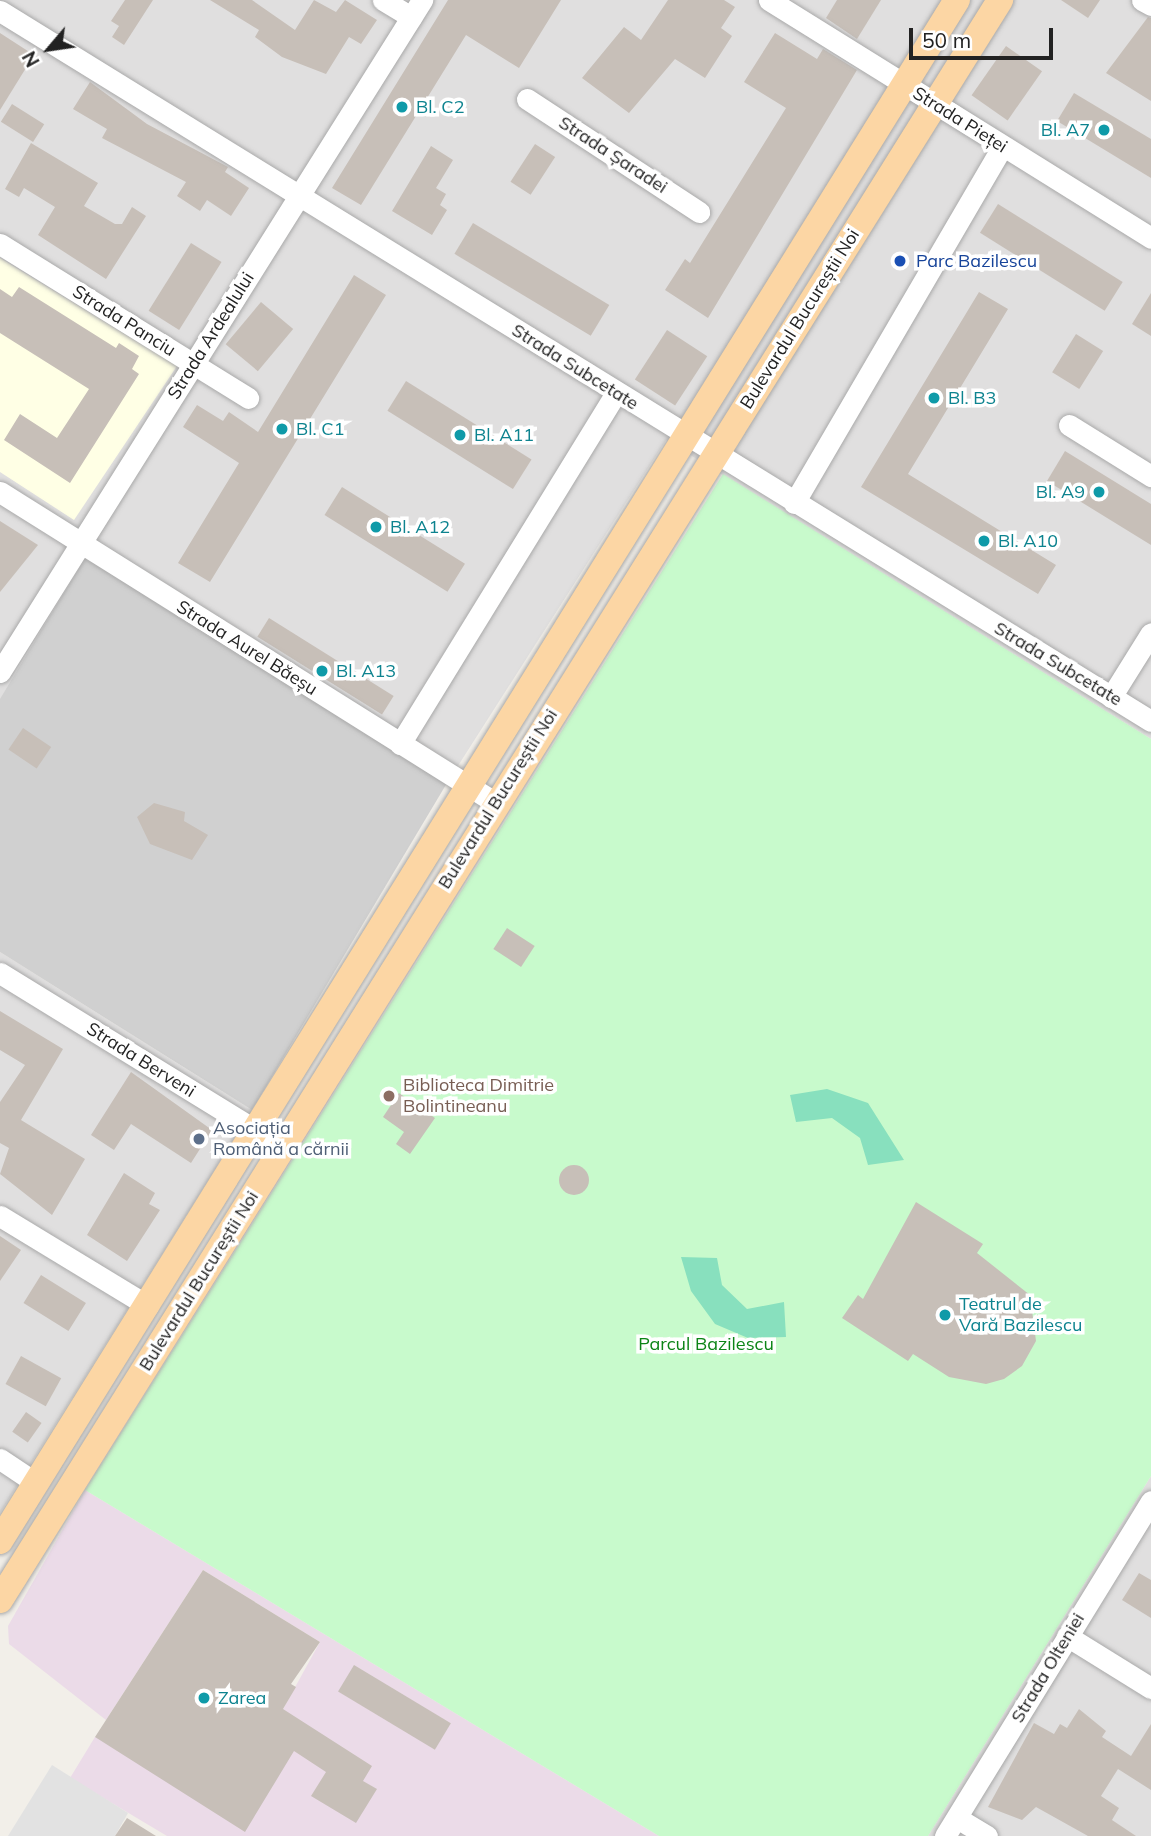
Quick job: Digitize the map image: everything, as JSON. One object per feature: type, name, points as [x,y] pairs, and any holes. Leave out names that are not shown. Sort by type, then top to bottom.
[{"type":"main road","name":"Bulevardul Bucureștii Noi","points":[[0,1541],[957,0]]},
{"type":"main road","name":"Bulevardul Bucureștii Noi","points":[[0,1600],[1000,0]]},
{"type":"street","points":[[383,0],[416,9]]},
{"type":"street","name":"Strada Pieței","points":[[769,0],[1151,238]]},
{"type":"street","points":[[1142,0],[1151,5]]},
{"type":"street","name":"Strada Ardealului","points":[[0,671],[416,9]]},
{"type":"street","name":"Strada Subcetate","points":[[0,12],[300,194],[685,437],[1151,721]]},
{"type":"street","name":"Strada Șaradei","points":[[527,99],[699,212]]},
{"type":"street","points":[[793,503],[1002,147]]},
{"type":"street","name":"Strada Panciu","points":[[0,244],[248,398]]},
{"type":"street","points":[[400,744],[616,393]]},
{"type":"street","points":[[1069,425],[1151,476]]},
{"type":"street","name":"Strada Aurel Băeșu","points":[[0,492],[496,803]]},
{"type":"street","points":[[1111,697],[1151,633]]},
{"type":"street","name":"Strada Berveni","points":[[0,973],[283,1147]]},
{"type":"street","points":[[0,1216],[148,1306]]},
{"type":"street","points":[[0,1460],[36,1483]]},
{"type":"street","name":"Strada Olteniei","points":[[951,1827],[1151,1500]]},
{"type":"street","points":[[1067,1636],[1151,1688]]},
{"type":"street","points":[[951,1827],[987,1836]]},
{"type":"shaded area","points":[[0,0],[1151,0],[1151,739],[666,440],[447,783],[0,699]]},
{"type":"shaded area","points":[[0,258],[177,366],[74,520],[0,472]]},
{"type":"shaded area","points":[[85,558],[447,783],[252,1110],[0,952],[0,699]]},
{"type":"shaded area","points":[[0,952],[252,1110],[0,1513]]},
{"type":"shaded area","points":[[1151,1476],[1151,1836],[928,1836]]},
{"type":"shaded area","points":[[85,1490],[659,1836],[167,1836],[70,1778],[95,1737],[283,1709],[320,1642],[203,1570],[106,1720],[9,1644],[8,1626]]},
{"type":"shaded area","points":[[52,1765],[128,1813],[115,1836],[8,1836]]},
{"type":"green space","name":"Parcul Bazilescu","points":[[723,474],[1151,739],[1151,1476],[928,1836],[659,1836],[85,1490]]},
{"type":"green space","points":[[827,1089],[868,1103],[904,1160],[868,1165],[860,1138],[832,1118],[796,1122],[790,1095]]},
{"type":"green space","points":[[681,1257],[717,1258],[722,1285],[747,1309],[784,1302],[786,1337],[748,1338],[715,1324],[691,1291]]},
{"type":"building","points":[[125,0],[153,0],[124,45],[112,37],[119,26],[111,21]]},
{"type":"building","points":[[210,0],[252,0],[295,30],[314,0],[336,12],[345,0],[377,20],[361,44],[349,37],[326,74],[282,57],[255,37],[259,30]]},
{"type":"building","name":"Bl. C2","points":[[448,0],[561,0],[519,68],[466,35],[361,205],[332,188]]},
{"type":"building","points":[[668,0],[724,0],[735,7],[721,28],[732,36],[705,78],[675,59],[629,113],[582,78],[624,27],[641,40]]},
{"type":"building","points":[[837,0],[881,0],[857,39],[826,18]]},
{"type":"building","points":[[1061,0],[1100,0],[1088,18]]},
{"type":"building","points":[[1148,17],[1151,18],[1151,101],[1106,73]]},
{"type":"building","points":[[0,33],[34,55],[0,110]]},
{"type":"building","points":[[775,33],[817,59],[823,49],[857,70],[708,318],[665,290],[685,259],[690,263],[786,108],[744,82]]},
{"type":"building","points":[[1006,46],[1042,71],[1008,120],[972,95]]},
{"type":"building","points":[[90,82],[147,124],[228,167],[225,172],[249,188],[231,216],[207,200],[200,211],[177,196],[186,182],[102,138],[107,129],[73,109]]},
{"type":"building","name":"Bl. A7","points":[[1074,93],[1151,139],[1151,178],[1057,121]]},
{"type":"building","points":[[12,104],[44,124],[33,142],[1,122]]},
{"type":"building","points":[[31,143],[98,183],[84,206],[115,224],[122,224],[132,207],[146,216],[106,279],[38,235],[55,207],[24,188],[19,197],[5,189]]},
{"type":"building","points":[[535,144],[555,157],[531,195],[510,182]]},
{"type":"building","points":[[431,146],[453,160],[436,188],[446,194],[440,205],[447,210],[432,235],[392,211]]},
{"type":"building","points":[[998,204],[1123,282],[1105,311],[980,233]]},
{"type":"building","points":[[473,223],[609,305],[591,336],[454,254]]},
{"type":"building","points":[[191,243],[222,262],[179,330],[149,311]]},
{"type":"building","name":"Bl. C1","points":[[354,275],[386,295],[210,582],[178,563],[239,463],[183,427],[197,405],[223,421],[229,412],[258,432]]},
{"type":"building","points":[[19,287],[116,348],[119,343],[139,356],[132,369],[139,374],[70,483],[4,440],[20,414],[57,438],[89,389],[0,333],[0,289],[12,297]]},
{"type":"building","points":[[979,292],[1008,309],[908,474],[1056,565],[1038,594],[861,487]]},
{"type":"building","points":[[1151,293],[1151,336],[1132,324]]},
{"type":"building","points":[[261,302],[293,329],[258,371],[226,344]]},
{"type":"building","points":[[667,330],[707,356],[675,406],[635,379]]},
{"type":"building","points":[[1076,334],[1103,351],[1079,389],[1052,372]]},
{"type":"building","name":"Bl. A11","points":[[406,381],[532,459],[513,489],[387,411]]},
{"type":"building","name":"Bl. A9","points":[[1065,451],[1151,504],[1151,545],[1047,481]]},
{"type":"building","name":"Bl. A12","points":[[342,487],[465,564],[447,592],[325,515]]},
{"type":"building","points":[[0,521],[38,545],[0,592]]},
{"type":"building","name":"Bl. A13","points":[[269,618],[394,696],[382,715],[257,637]]},
{"type":"building","points":[[23,728],[51,747],[37,769],[8,750]]},
{"type":"building","points":[[154,803],[185,812],[184,821],[208,835],[192,860],[150,844],[137,817]]},
{"type":"building","points":[[507,928],[535,946],[521,967],[493,949]]},
{"type":"building","points":[[0,1011],[63,1049],[21,1120],[85,1159],[52,1215],[0,1174],[9,1148],[0,1143],[0,1102],[25,1065],[0,1050]]},
{"type":"building","points":[[131,1072],[212,1130],[191,1163],[131,1124],[114,1150],[91,1135]]},
{"type":"building","points":[[399,1093],[435,1118],[410,1154],[396,1144],[404,1132],[383,1117]]},
{"type":"building","points":[[574,1165],[585,1169],[589,1180],[585,1191],[574,1195],[563,1191],[559,1180],[563,1169]]},
{"type":"building","points":[[124,1173],[155,1193],[149,1204],[160,1210],[127,1261],[87,1235]]},
{"type":"building","points":[[916,1202],[983,1244],[977,1253],[1030,1295],[1036,1341],[1022,1366],[1004,1379],[986,1384],[949,1377],[913,1354],[908,1361],[842,1318],[858,1295],[863,1299]]},
{"type":"building","points":[[0,1236],[21,1250],[0,1281]]},
{"type":"building","points":[[41,1275],[86,1303],[68,1331],[24,1303]]},
{"type":"building","points":[[21,1356],[61,1378],[46,1406],[5,1384]]},
{"type":"building","points":[[26,1412],[42,1423],[28,1443],[12,1432]]},
{"type":"building","name":"Zarea","points":[[203,1570],[320,1642],[291,1684],[296,1687],[283,1709],[372,1766],[363,1781],[377,1789],[356,1823],[311,1796],[326,1772],[294,1751],[245,1832],[95,1737]]},
{"type":"building","points":[[1139,1573],[1151,1580],[1151,1618],[1122,1600]]},
{"type":"building","points":[[354,1665],[451,1723],[435,1750],[338,1692]]},
{"type":"building","points":[[1079,1709],[1106,1731],[1102,1737],[1131,1756],[1151,1724],[1151,1790],[1118,1769],[1101,1796],[1119,1808],[1112,1820],[1136,1836],[1088,1836],[1036,1807],[1022,1820],[988,1807],[1034,1723],[1054,1734],[1060,1724],[1067,1728]]},
{"type":"building","points":[[127,1818],[156,1836],[115,1836]]},
{"type":"place","name":"Bl. C2","points":[[402,107]]},
{"type":"place","name":"Bl. A7","points":[[1104,130]]},
{"type":"place","name":"Parc Bazilescu","points":[[900,261]]},
{"type":"place","name":"Bl. B3","points":[[934,398]]},
{"type":"place","name":"Bl. C1","points":[[282,429]]},
{"type":"place","name":"Bl. A11","points":[[460,435]]},
{"type":"place","name":"Bl. A9","points":[[1099,492]]},
{"type":"place","name":"Bl. A12","points":[[376,527]]},
{"type":"place","name":"Bl. A10","points":[[984,541]]},
{"type":"place","name":"Bl. A13","points":[[322,671]]},
{"type":"place","name":"Biblioteca Dimitrie Bolintineanu","points":[[389,1096]]},
{"type":"place","name":"Asociația Română a cărnii","points":[[199,1139]]},
{"type":"place","name":"Teatrul de Vară Bazilescu","points":[[945,1315]]},
{"type":"place","name":"Zarea","points":[[204,1698]]}]
